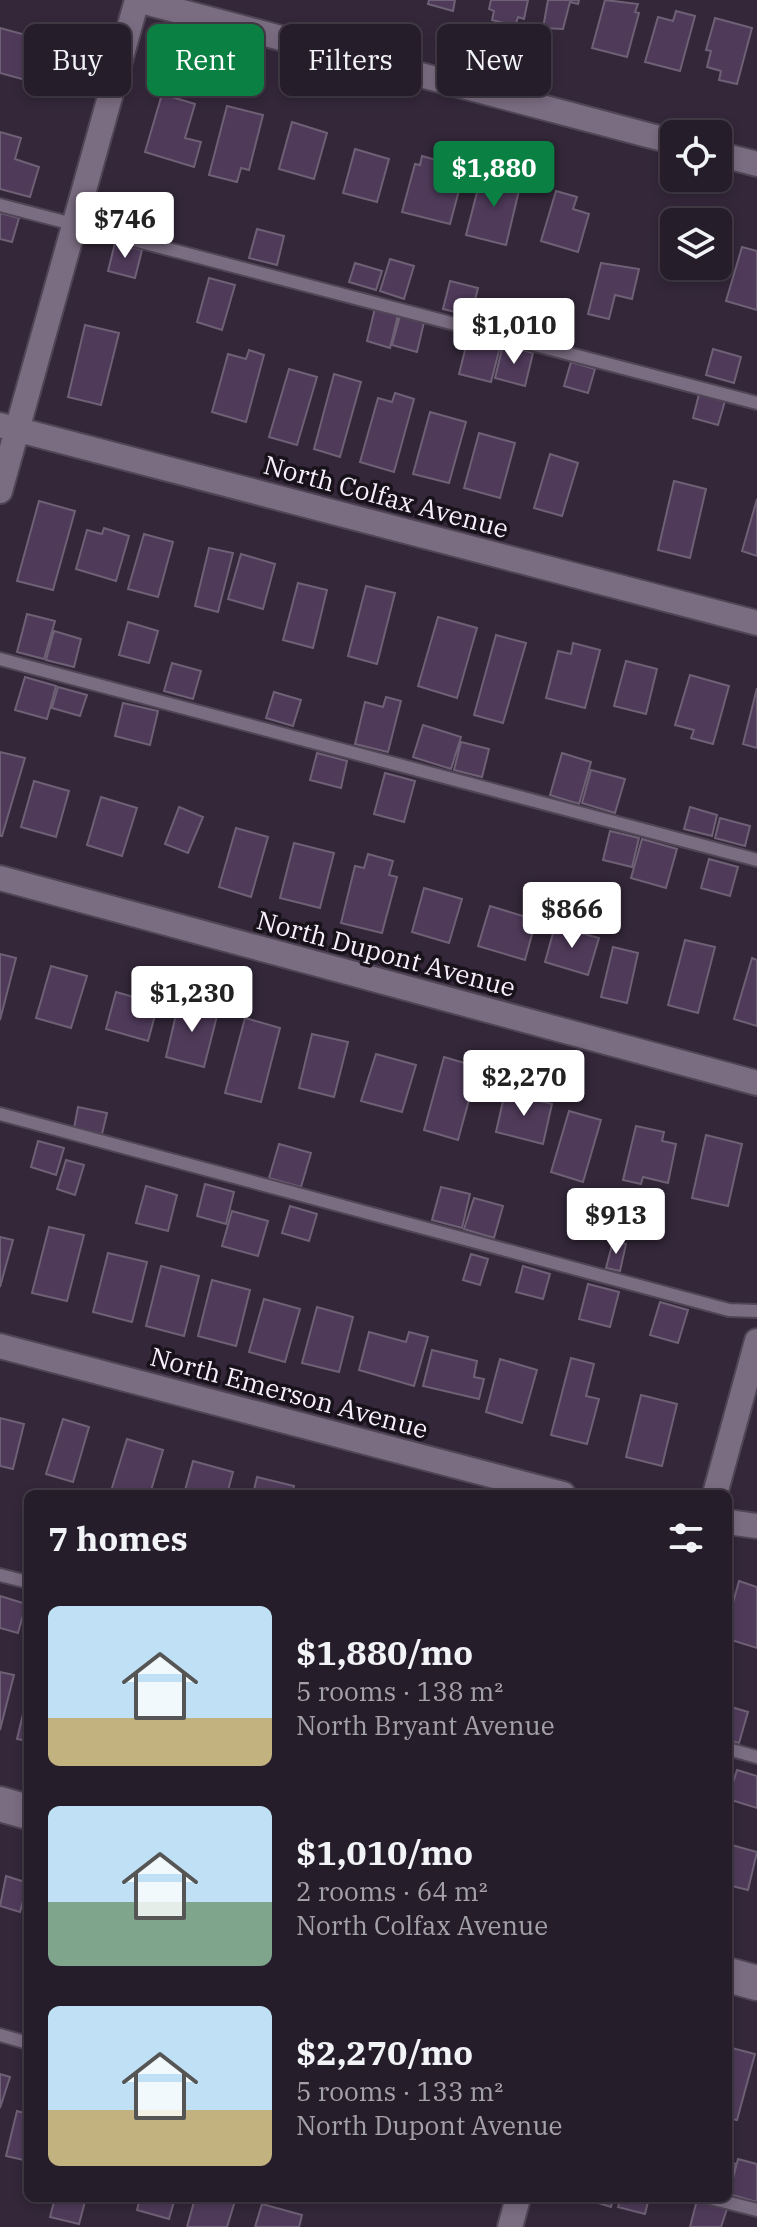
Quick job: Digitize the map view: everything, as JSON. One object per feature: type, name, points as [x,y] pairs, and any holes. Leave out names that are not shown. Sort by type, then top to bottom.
[{"type":"street","points":[[0,491],[9,427],[75,224],[137,0],[214,10],[660,138]]},
{"type":"street","points":[[732,158],[757,164]]},
{"type":"street","name":"North Colfax Avenue","points":[[9,427],[757,623]]},
{"type":"street","name":"North Dupont Avenue","points":[[0,878],[757,1083]]},
{"type":"street","points":[[716,1490],[757,1341]]},
{"type":"street","name":"North Emerson Avenue","points":[[0,1346],[548,1490]]},
{"type":"street","points":[[732,1523],[757,1526]]},
{"type":"street","points":[[0,1804],[24,1811]]},
{"type":"street","points":[[732,1976],[757,1983]]},
{"type":"street","points":[[510,2227],[517,2202]]},
{"type":"lane","points":[[0,205],[757,403]]},
{"type":"lane","points":[[0,659],[757,860]]},
{"type":"lane","points":[[0,1114],[729,1310],[757,1311]]},
{"type":"lane","points":[[0,1575],[24,1581]]},
{"type":"lane","points":[[732,1750],[757,1757]]},
{"type":"lane","points":[[0,2035],[24,2042]]},
{"type":"lane","points":[[726,2202],[757,2210]]},
{"type":"building","points":[[429,0],[455,0],[453,11],[428,4]]},
{"type":"building","points":[[491,0],[528,0],[524,19],[518,17],[516,24],[492,20],[494,11],[489,9]]},
{"type":"building","points":[[548,0],[579,0],[578,4],[570,2],[563,29],[551,28],[551,24],[544,24]]},
{"type":"building","points":[[605,0],[638,4],[635,12],[639,13],[627,57],[592,48]]},
{"type":"building","points":[[676,11],[695,16],[680,71],[645,62],[658,17],[673,21]]},
{"type":"building","points":[[715,18],[752,28],[737,84],[719,80],[721,71],[707,67],[711,51],[706,50]]},
{"type":"building","points":[[0,28],[24,35],[24,80],[0,73]]},
{"type":"building","points":[[161,96],[195,104],[185,138],[201,142],[194,167],[145,152]]},
{"type":"building","points":[[227,106],[263,115],[249,170],[241,168],[237,182],[209,175]]},
{"type":"building","points":[[292,122],[327,133],[314,179],[279,169]]},
{"type":"building","points":[[0,132],[21,138],[15,159],[39,167],[30,197],[0,189]]},
{"type":"building","points":[[355,149],[389,159],[377,202],[343,193]]},
{"type":"building","points":[[422,156],[465,168],[450,224],[402,212],[415,164],[420,165]]},
{"type":"building","points":[[482,173],[521,182],[506,245],[466,235]]},
{"type":"building","points":[[556,191],[577,197],[573,209],[589,214],[578,252],[541,241]]},
{"type":"building","points":[[0,213],[19,218],[12,242],[0,239]]},
{"type":"building","points":[[257,229],[284,236],[277,265],[249,258]]},
{"type":"building","points":[[115,243],[142,250],[135,278],[108,271]]},
{"type":"building","points":[[742,247],[757,251],[757,310],[726,301]]},
{"type":"building","points":[[390,259],[414,266],[404,299],[380,291]]},
{"type":"building","points":[[355,263],[382,271],[376,290],[349,282]]},
{"type":"building","points":[[601,263],[639,269],[632,299],[615,295],[609,319],[588,314]]},
{"type":"building","points":[[209,278],[235,285],[222,330],[197,322]]},
{"type":"building","points":[[450,281],[478,288],[471,316],[443,309]]},
{"type":"building","points":[[375,308],[398,315],[390,348],[367,341]]},
{"type":"building","points":[[400,316],[424,322],[417,352],[392,345]]},
{"type":"building","points":[[85,325],[119,333],[101,405],[68,397]]},
{"type":"building","points":[[469,334],[501,343],[491,382],[459,374]]},
{"type":"building","points":[[503,345],[533,353],[525,386],[495,378]]},
{"type":"building","points":[[713,349],[741,357],[734,383],[706,375]]},
{"type":"building","points":[[249,350],[264,355],[246,422],[212,412],[228,354],[246,359]]},
{"type":"building","points":[[571,362],[595,369],[588,393],[564,386]]},
{"type":"building","points":[[289,369],[317,377],[297,445],[269,437]]},
{"type":"building","points":[[334,374],[361,382],[340,457],[314,449]]},
{"type":"building","points":[[395,393],[414,399],[394,472],[360,462],[378,398],[392,402]]},
{"type":"building","points":[[699,394],[725,401],[718,425],[693,418]]},
{"type":"building","points":[[430,412],[466,422],[449,483],[413,474]]},
{"type":"building","points":[[479,433],[515,443],[500,498],[464,488]]},
{"type":"building","points":[[550,454],[578,463],[562,516],[534,508]]},
{"type":"building","points":[[674,481],[706,489],[690,558],[658,550]]},
{"type":"building","points":[[757,499],[757,556],[742,551]]},
{"type":"building","points":[[39,501],[75,511],[53,590],[17,581]]},
{"type":"building","points":[[104,528],[129,536],[116,581],[76,569],[87,530],[102,534]]},
{"type":"building","points":[[144,534],[173,542],[158,597],[128,589]]},
{"type":"building","points":[[209,548],[233,553],[218,612],[195,606]]},
{"type":"building","points":[[241,554],[275,564],[263,609],[228,599]]},
{"type":"building","points":[[298,583],[327,590],[313,648],[283,640]]},
{"type":"building","points":[[366,586],[395,593],[377,664],[348,656]]},
{"type":"building","points":[[27,614],[55,621],[44,659],[17,652]]},
{"type":"building","points":[[438,617],[477,628],[457,698],[418,686]]},
{"type":"building","points":[[128,622],[158,631],[149,663],[119,655]]},
{"type":"building","points":[[54,631],[81,639],[74,667],[46,660]]},
{"type":"building","points":[[496,635],[526,643],[503,723],[474,715]]},
{"type":"building","points":[[573,643],[600,650],[585,708],[546,698],[558,651],[571,654]]},
{"type":"building","points":[[626,661],[657,669],[646,714],[614,706]]},
{"type":"building","points":[[172,663],[201,671],[193,699],[164,691]]},
{"type":"building","points":[[690,675],[729,686],[713,744],[691,738],[694,730],[675,725]]},
{"type":"building","points":[[25,677],[56,686],[47,719],[15,710]]},
{"type":"building","points":[[58,687],[87,695],[80,716],[52,708]]},
{"type":"building","points":[[757,688],[757,748],[743,744]]},
{"type":"building","points":[[274,692],[301,700],[293,726],[266,718]]},
{"type":"building","points":[[386,697],[401,701],[388,752],[355,744],[365,702],[383,707]]},
{"type":"building","points":[[123,703],[158,711],[150,745],[115,736]]},
{"type":"building","points":[[423,725],[461,737],[451,769],[413,757]]},
{"type":"building","points":[[461,742],[489,749],[482,777],[454,770]]},
{"type":"building","points":[[0,752],[25,758],[2,836],[0,836]]},
{"type":"building","points":[[317,753],[347,761],[341,788],[310,780]]},
{"type":"building","points":[[562,753],[591,762],[579,804],[550,795]]},
{"type":"building","points":[[591,770],[625,779],[615,813],[582,803]]},
{"type":"building","points":[[385,773],[415,781],[404,822],[374,814]]},
{"type":"building","points":[[34,781],[69,791],[56,837],[21,827]]},
{"type":"building","points":[[101,797],[137,808],[122,856],[87,845]]},
{"type":"building","points":[[179,807],[203,817],[188,853],[165,844]]},
{"type":"building","points":[[690,807],[717,815],[712,836],[684,829]]},
{"type":"building","points":[[720,818],[750,826],[745,846],[715,838]]},
{"type":"building","points":[[236,828],[268,837],[251,897],[219,887]]},
{"type":"building","points":[[610,831],[639,838],[632,867],[603,860]]},
{"type":"building","points":[[642,839],[677,849],[666,888],[631,878]]},
{"type":"building","points":[[294,843],[334,853],[320,908],[280,898]]},
{"type":"building","points":[[368,854],[393,861],[389,875],[397,877],[382,933],[341,923],[355,866],[364,868]]},
{"type":"building","points":[[709,859],[738,867],[730,896],[701,888]]},
{"type":"building","points":[[424,888],[462,899],[449,943],[412,932]]},
{"type":"building","points":[[490,906],[536,920],[525,960],[478,946]]},
{"type":"building","points":[[555,926],[599,938],[588,975],[545,962]]},
{"type":"building","points":[[685,940],[715,947],[698,1013],[668,1005]]},
{"type":"building","points":[[613,947],[638,953],[627,1003],[601,997]]},
{"type":"building","points":[[0,954],[16,958],[0,1020]]},
{"type":"building","points":[[752,958],[757,960],[757,1026],[734,1019]]},
{"type":"building","points":[[51,966],[87,976],[71,1028],[36,1018]]},
{"type":"building","points":[[116,992],[158,1004],[148,1041],[106,1029]]},
{"type":"building","points":[[179,1002],[218,1012],[204,1067],[166,1057]]},
{"type":"building","points":[[245,1018],[280,1028],[261,1102],[225,1093]]},
{"type":"building","points":[[312,1034],[348,1042],[334,1097],[299,1088]]},
{"type":"building","points":[[376,1054],[416,1065],[402,1112],[361,1101]]},
{"type":"building","points":[[444,1057],[478,1067],[458,1140],[424,1130]]},
{"type":"building","points":[[505,1092],[552,1104],[543,1144],[496,1132]]},
{"type":"building","points":[[78,1107],[107,1113],[102,1134],[74,1128]]},
{"type":"building","points":[[569,1111],[601,1120],[583,1182],[551,1172]]},
{"type":"building","points":[[636,1126],[664,1132],[662,1141],[676,1144],[668,1183],[643,1177],[641,1184],[623,1180]]},
{"type":"building","points":[[706,1135],[742,1144],[728,1206],[692,1198]]},
{"type":"building","points":[[38,1141],[64,1148],[56,1175],[31,1167]]},
{"type":"building","points":[[279,1144],[311,1153],[301,1187],[269,1178]]},
{"type":"building","points":[[66,1160],[84,1165],[75,1195],[57,1189]]},
{"type":"building","points":[[205,1184],[234,1192],[226,1224],[197,1216]]},
{"type":"building","points":[[146,1186],[177,1195],[168,1231],[136,1223]]},
{"type":"building","points":[[441,1187],[470,1194],[462,1228],[432,1220]]},
{"type":"building","points":[[474,1198],[503,1206],[494,1238],[464,1229]]},
{"type":"building","points":[[290,1206],[317,1214],[309,1241],[282,1233]]},
{"type":"building","points":[[232,1211],[268,1221],[258,1256],[222,1246]]},
{"type":"building","points":[[49,1227],[84,1235],[67,1301],[32,1293]]},
{"type":"building","points":[[0,1237],[13,1240],[0,1287]]},
{"type":"building","points":[[613,1241],[626,1244],[620,1271],[606,1268]]},
{"type":"building","points":[[108,1253],[147,1262],[132,1322],[93,1312]]},
{"type":"building","points":[[471,1254],[488,1259],[480,1285],[463,1280]]},
{"type":"building","points":[[161,1266],[199,1276],[184,1336],[146,1326]]},
{"type":"building","points":[[523,1266],[550,1274],[543,1299],[516,1292]]},
{"type":"building","points":[[212,1280],[250,1290],[236,1346],[198,1336]]},
{"type":"building","points":[[588,1284],[619,1292],[610,1327],[579,1319]]},
{"type":"building","points":[[264,1299],[300,1309],[285,1362],[249,1352]]},
{"type":"building","points":[[660,1302],[688,1310],[678,1343],[650,1335]]},
{"type":"building","points":[[317,1307],[353,1317],[339,1372],[302,1363]]},
{"type":"building","points":[[369,1332],[406,1342],[409,1332],[428,1337],[414,1386],[359,1370]]},
{"type":"building","points":[[432,1350],[477,1361],[474,1377],[484,1379],[479,1399],[423,1386]]},
{"type":"building","points":[[571,1358],[594,1364],[586,1396],[599,1399],[587,1444],[551,1435]]},
{"type":"building","points":[[500,1359],[537,1370],[522,1423],[486,1412]]},
{"type":"building","points":[[641,1395],[677,1404],[662,1466],[626,1457]]},
{"type":"building","points":[[0,1418],[24,1424],[13,1469],[0,1466]]},
{"type":"building","points":[[63,1419],[89,1427],[73,1482],[46,1474]]},
{"type":"building","points":[[127,1439],[163,1450],[151,1490],[111,1490]]},
{"type":"building","points":[[193,1461],[233,1472],[228,1490],[185,1490]]},
{"type":"building","points":[[257,1477],[294,1486],[293,1490],[254,1490]]},
{"type":"building","points":[[739,1581],[757,1587],[757,1648],[732,1640],[732,1606]]},
{"type":"building","points":[[0,1596],[24,1603],[18,1633],[0,1628]]},
{"type":"building","points":[[0,1672],[14,1675],[0,1730]]},
{"type":"building","points":[[732,1707],[748,1712],[739,1743],[732,1741]]},
{"type":"building","points":[[24,1710],[24,1740],[17,1739]]},
{"type":"building","points":[[737,1770],[757,1776],[757,1808],[732,1800]]},
{"type":"building","points":[[732,1845],[757,1852],[748,1890],[732,1886]]},
{"type":"building","points":[[6,1876],[24,1882],[20,1912],[0,1906]]},
{"type":"building","points":[[732,2048],[755,2054],[737,2120],[732,2119]]},
{"type":"building","points":[[0,2074],[10,2077],[0,2108]]},
{"type":"building","points":[[17,2111],[24,2113],[24,2160],[6,2156]]},
{"type":"building","points":[[738,2159],[757,2164],[757,2202],[732,2195]]},
{"type":"building","points":[[54,2202],[85,2202],[79,2224],[50,2217]]},
{"type":"building","points":[[139,2202],[174,2202],[169,2219],[137,2210]]},
{"type":"building","points":[[194,2202],[235,2202],[227,2227],[187,2227]]},
{"type":"building","points":[[595,2202],[612,2202],[611,2207]]},
{"type":"building","points":[[620,2202],[648,2202],[645,2214],[618,2207]]},
{"type":"building","points":[[696,2202],[727,2209],[721,2227],[690,2227]]},
{"type":"building","points":[[262,2204],[302,2215],[299,2227],[255,2227]]}]
